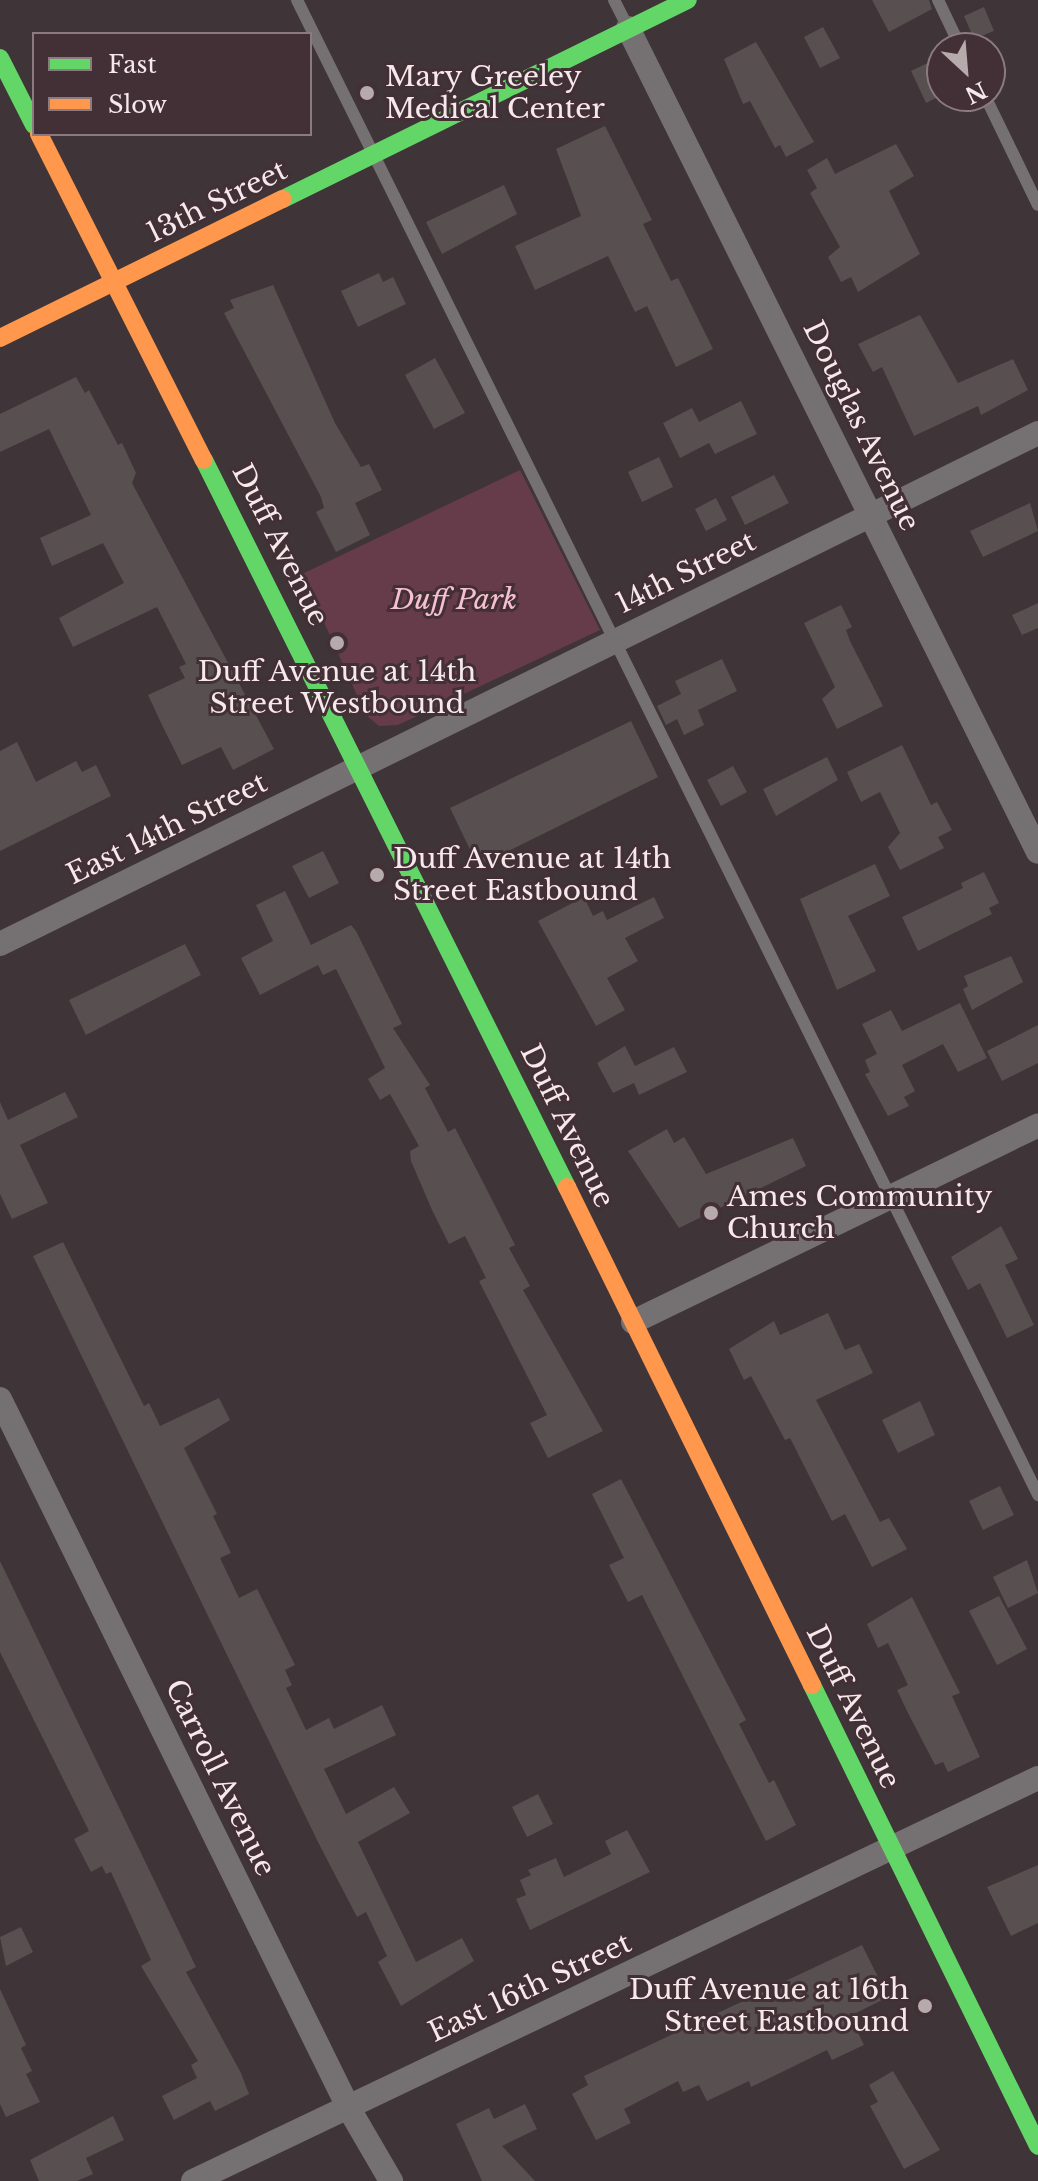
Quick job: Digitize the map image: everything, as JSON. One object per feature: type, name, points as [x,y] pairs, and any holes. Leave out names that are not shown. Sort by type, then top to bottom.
[{"type":"main road","name":"13th Street","points":[[0,338],[688,0]]},
{"type":"main road","points":[[0,58],[32,121]]},
{"type":"main road","name":"Duff Avenue","points":[[40,136],[360,768],[1038,2146]]},
{"type":"street","name":"Douglas Avenue","points":[[628,28],[1038,852]]},
{"type":"street","name":"14th Street","points":[[360,768],[1038,433]]},
{"type":"street","name":"East 14th Street","points":[[0,944],[360,768]]},
{"type":"street","points":[[633,1322],[1038,1125]]},
{"type":"street","name":"Carroll Avenue","points":[[0,1399],[348,2107],[391,2181]]},
{"type":"street","name":"East 16th Street","points":[[193,2181],[1038,1778]]},
{"type":"lane","points":[[297,0],[371,156],[616,641],[1038,1495]]},
{"type":"lane","points":[[614,0],[628,28]]},
{"type":"lane","points":[[938,0],[953,32]]},
{"type":"lane","points":[[993,112],[1038,205]]},
{"type":"green space","name":"Duff Park","points":[[520,470],[600,630],[398,725],[379,726],[366,715],[302,574]]},
{"type":"building","points":[[872,0],[929,0],[932,9],[889,32]]},
{"type":"building","points":[[984,7],[994,31],[971,32],[964,16]]},
{"type":"building","points":[[823,27],[840,58],[820,68],[804,37]]},
{"type":"building","points":[[756,42],[814,142],[786,157],[780,145],[775,148],[750,101],[743,104],[724,59]]},
{"type":"building","points":[[926,64],[926,103],[911,71]]},
{"type":"building","points":[[605,126],[652,220],[643,224],[671,281],[678,278],[713,349],[676,367],[647,306],[635,312],[608,256],[535,290],[515,246],[581,216],[556,149]]},
{"type":"building","points":[[896,144],[914,176],[889,191],[920,254],[858,292],[851,277],[841,282],[828,257],[840,247],[810,193],[817,188],[807,170],[827,158],[835,174]]},
{"type":"building","points":[[504,185],[517,214],[442,254],[426,222]]},
{"type":"building","points":[[379,273],[383,282],[393,277],[406,304],[358,327],[341,291]]},
{"type":"building","points":[[273,285],[335,423],[361,467],[369,464],[382,490],[355,503],[370,535],[336,552],[316,512],[324,508],[321,497],[224,313],[234,308],[230,300]]},
{"type":"building","points":[[920,315],[958,383],[1013,359],[1028,390],[981,415],[978,406],[914,436],[882,367],[873,372],[858,344]]},
{"type":"building","points":[[435,358],[465,413],[434,429],[405,375]]},
{"type":"building","points":[[76,377],[85,393],[89,390],[118,445],[122,443],[136,473],[132,483],[274,749],[233,770],[221,747],[182,765],[148,695],[185,678],[179,667],[186,664],[157,607],[73,647],[59,618],[124,583],[103,543],[52,566],[40,538],[91,515],[49,429],[0,452],[0,414]]},
{"type":"building","points":[[741,401],[757,434],[715,454],[709,443],[680,458],[663,423],[692,408],[699,422]]},
{"type":"building","points":[[659,457],[673,487],[642,502],[628,472]]},
{"type":"building","points":[[774,475],[789,503],[745,525],[731,497]]},
{"type":"building","points":[[716,498],[727,520],[706,531],[695,509]]},
{"type":"building","points":[[1030,503],[1038,531],[983,557],[970,531]]},
{"type":"building","points":[[1038,603],[1038,628],[1022,635],[1012,615]]},
{"type":"building","points":[[841,605],[852,627],[846,630],[850,641],[883,706],[837,729],[822,699],[835,687],[804,623]]},
{"type":"building","points":[[722,659],[737,691],[698,710],[704,725],[684,735],[677,719],[666,725],[657,706],[681,694],[675,681]]},
{"type":"building","points":[[631,721],[658,777],[478,866],[450,808]]},
{"type":"building","points":[[17,742],[36,782],[76,761],[82,772],[96,765],[111,796],[0,851],[0,751]]},
{"type":"building","points":[[902,745],[931,805],[937,802],[952,830],[938,837],[944,848],[900,870],[888,847],[900,833],[880,792],[861,802],[847,772]]},
{"type":"building","points":[[827,757],[838,780],[776,816],[763,789]]},
{"type":"building","points":[[733,766],[747,792],[721,806],[707,780]]},
{"type":"building","points":[[323,851],[339,883],[309,898],[292,866]]},
{"type":"building","points":[[875,864],[890,896],[848,916],[876,971],[837,990],[800,899]]},
{"type":"building","points":[[984,872],[999,903],[989,908],[992,914],[918,951],[902,917],[963,888],[961,883]]},
{"type":"building","points":[[285,891],[311,945],[351,925],[356,931],[402,1024],[393,1028],[430,1085],[425,1088],[448,1132],[455,1128],[515,1245],[509,1248],[530,1286],[523,1290],[603,1431],[548,1458],[530,1423],[547,1415],[479,1281],[486,1278],[465,1236],[449,1244],[432,1210],[411,1161],[410,1151],[419,1146],[390,1094],[380,1100],[368,1079],[385,1068],[336,969],[323,975],[318,965],[260,995],[241,958],[273,941],[256,905]]},
{"type":"building","points":[[584,897],[593,916],[603,911],[607,920],[654,897],[664,918],[625,938],[638,961],[607,978],[625,1010],[596,1026],[538,921]]},
{"type":"building","points":[[185,944],[201,975],[86,1035],[69,1000]]},
{"type":"building","points":[[1011,956],[1023,982],[972,1010],[963,989],[968,986],[964,976]]},
{"type":"building","points":[[960,1003],[987,1058],[958,1072],[943,1044],[902,1065],[915,1091],[904,1097],[909,1106],[888,1116],[865,1074],[870,1072],[865,1060],[877,1054],[862,1024],[891,1010],[902,1031]]},
{"type":"building","points":[[1038,1025],[1038,1063],[1002,1081],[987,1051]]},
{"type":"building","points":[[625,1046],[635,1066],[674,1047],[687,1072],[639,1095],[634,1083],[613,1093],[597,1063]]},
{"type":"building","points":[[65,1092],[78,1117],[20,1145],[48,1203],[12,1219],[0,1194],[0,1102],[8,1120]]},
{"type":"building","points":[[667,1129],[674,1143],[684,1137],[706,1174],[793,1138],[806,1166],[679,1228],[628,1151]]},
{"type":"building","points":[[1001,1226],[1018,1259],[1005,1265],[1034,1325],[1007,1338],[980,1283],[968,1290],[951,1257]]},
{"type":"building","points":[[63,1242],[144,1406],[149,1403],[160,1426],[219,1398],[230,1420],[184,1448],[217,1514],[213,1516],[231,1553],[220,1558],[239,1598],[257,1589],[295,1665],[285,1670],[292,1685],[286,1688],[306,1730],[329,1718],[334,1729],[382,1705],[396,1735],[324,1769],[346,1814],[394,1787],[410,1813],[358,1842],[416,1962],[462,1938],[474,1961],[401,2006],[378,1962],[387,1956],[366,1912],[357,1917],[319,1844],[33,1256]]},
{"type":"building","points":[[828,1313],[845,1350],[859,1344],[873,1373],[816,1400],[880,1522],[889,1518],[907,1549],[872,1567],[845,1514],[832,1521],[790,1438],[785,1440],[751,1376],[744,1380],[729,1349],[774,1321],[780,1335]]},
{"type":"building","points":[[920,1401],[935,1435],[898,1453],[882,1420]]},
{"type":"building","points":[[621,1479],[746,1720],[739,1724],[769,1783],[774,1780],[796,1825],[766,1841],[642,1595],[628,1602],[609,1565],[624,1558],[592,1494]]},
{"type":"building","points":[[1000,1486],[1014,1515],[983,1530],[969,1501]]},
{"type":"building","points":[[1027,1560],[1038,1593],[1008,1608],[993,1577]]},
{"type":"building","points":[[0,1561],[196,1967],[186,1972],[241,2073],[249,2094],[215,2111],[210,2101],[174,2120],[162,2096],[197,2078],[191,2065],[198,2061],[141,1966],[151,1960],[111,1872],[106,1874],[102,1866],[91,1872],[74,1839],[89,1831],[0,1652]]},
{"type":"building","points":[[999,1596],[1027,1649],[997,1665],[969,1611]]},
{"type":"building","points":[[912,1597],[960,1693],[952,1696],[980,1757],[948,1772],[943,1762],[935,1765],[897,1690],[908,1685],[888,1643],[878,1648],[867,1624]]},
{"type":"building","points":[[538,1794],[553,1824],[527,1837],[512,1807]]},
{"type":"building","points":[[627,1830],[650,1872],[530,1930],[516,1899],[526,1895],[520,1880],[531,1875],[528,1870],[556,1858],[564,1877],[611,1854],[605,1841]]},
{"type":"building","points":[[1038,1865],[1038,1923],[1011,1936],[987,1887]]},
{"type":"building","points":[[21,1927],[33,1952],[6,1966],[0,1937]]},
{"type":"building","points":[[862,1945],[888,1997],[850,2016],[864,2045],[832,2060],[827,2050],[751,2087],[749,2081],[707,2101],[699,2085],[683,2092],[678,2081],[624,2109],[631,2123],[596,2140],[572,2094],[588,2085],[584,2076]]},
{"type":"building","points":[[0,1989],[26,2045],[21,2048],[32,2071],[26,2074],[40,2102],[6,2117],[0,2104]]},
{"type":"building","points":[[893,2071],[940,2150],[904,2169],[870,2106],[878,2102],[869,2085]]},
{"type":"building","points":[[525,2104],[537,2129],[502,2146],[535,2181],[482,2181],[456,2124],[489,2108],[494,2119]]},
{"type":"building","points":[[113,2116],[124,2140],[86,2158],[93,2174],[77,2181],[39,2181],[30,2160]]},
{"type":"traffic: fast","points":[[283,199],[688,0]]},
{"type":"traffic: fast","points":[[0,58],[32,121]]},
{"type":"traffic: fast","points":[[204,460],[567,1187]]},
{"type":"traffic: fast","points":[[812,1685],[1038,2146]]},
{"type":"traffic: slow","points":[[40,136],[204,460]]},
{"type":"traffic: slow","points":[[0,338],[283,199]]},
{"type":"traffic: slow","points":[[567,1187],[812,1685]]},
{"type":"place","name":"Mary Greeley Medical Center","points":[[367,93]]},
{"type":"place","name":"Duff Avenue at 14th Street Westbound","points":[[337,643]]},
{"type":"place","name":"Duff Avenue at 14th Street Eastbound","points":[[377,875]]},
{"type":"place","name":"Ames Community Church","points":[[711,1213]]},
{"type":"place","name":"Duff Avenue at 16th Street Eastbound","points":[[925,2006]]}]
